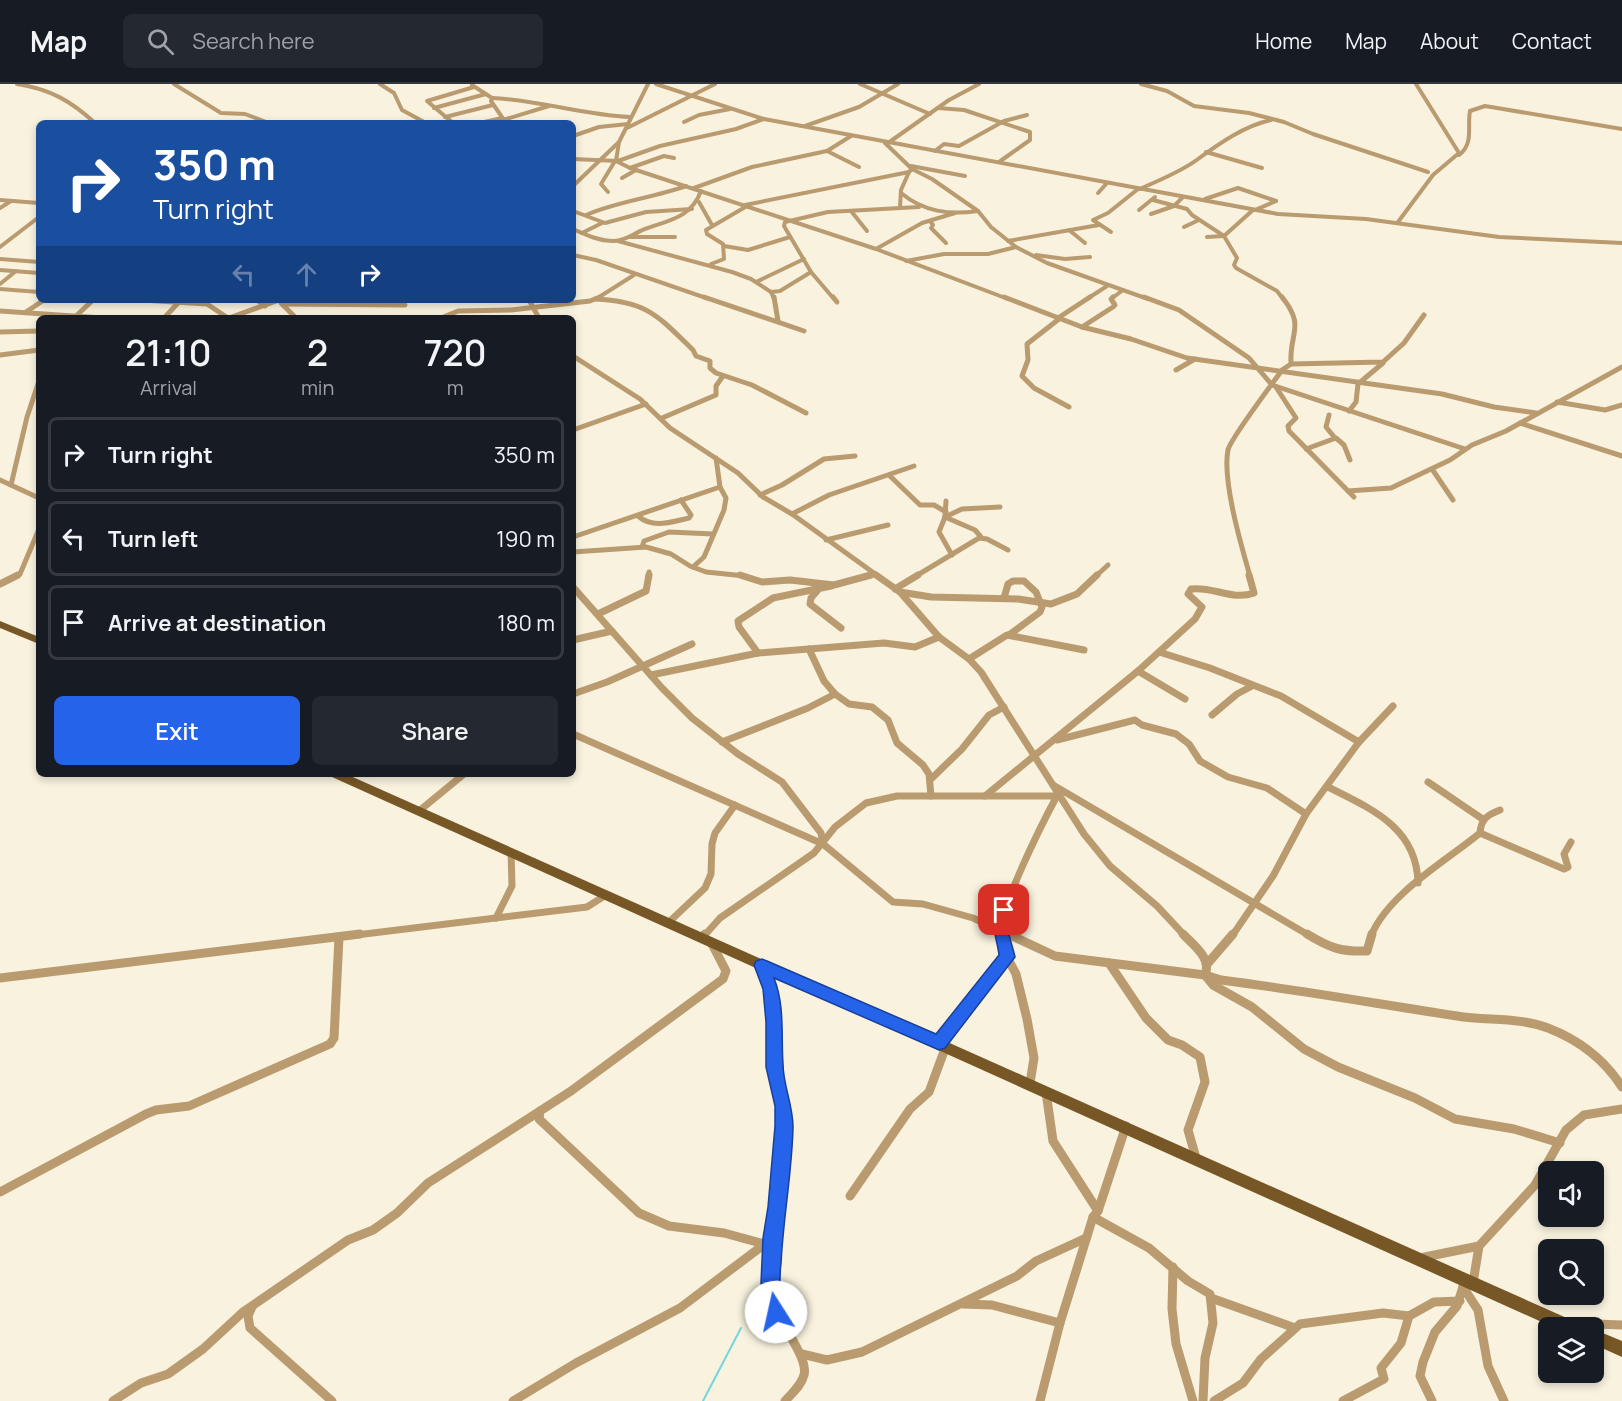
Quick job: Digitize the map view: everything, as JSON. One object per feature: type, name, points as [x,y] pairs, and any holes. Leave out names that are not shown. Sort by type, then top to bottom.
[{"type":"main road","points":[[0,624],[36,640]]},
{"type":"main road","points":[[343,777],[1126,1125],[1418,1258],[1467,1283],[1548,1317]]},
{"type":"main road","points":[[1604,1341],[1622,1349]]},
{"type":"street","points":[[17,84],[41,88],[66,97],[92,120]]},
{"type":"street","points":[[174,84],[221,113],[245,114],[261,120]]},
{"type":"street","points":[[380,84],[394,93],[402,110],[420,120]]},
{"type":"street","points":[[576,183],[618,142],[648,84],[658,85],[764,119],[1254,210],[1292,216],[1398,222],[1499,237],[1622,243]]},
{"type":"street","points":[[670,89],[679,84]]},
{"type":"street","points":[[576,135],[599,128],[628,126],[715,84]]},
{"type":"street","points":[[860,84],[930,114]]},
{"type":"street","points":[[804,127],[845,113],[898,84]]},
{"type":"street","points":[[887,143],[938,108],[979,84]]},
{"type":"street","points":[[1141,84],[1165,90],[1194,106],[1286,122],[1313,134],[1428,172]]},
{"type":"street","points":[[1416,84],[1459,155]]},
{"type":"street","points":[[449,120],[427,101],[472,85],[492,98],[515,99],[583,113],[630,117]]},
{"type":"street","points":[[434,108],[486,94]]},
{"type":"street","points":[[492,98],[493,105],[504,120],[551,106]]},
{"type":"street","points":[[445,117],[493,105]]},
{"type":"street","points":[[1398,222],[1433,175],[1465,152],[1470,144],[1470,111],[1485,106],[1622,129]]},
{"type":"street","points":[[938,108],[964,110],[1030,132],[1032,138],[999,162]]},
{"type":"street","points":[[684,122],[699,115],[732,109]]},
{"type":"street","points":[[934,151],[944,144],[959,146],[1003,122],[1027,115]]},
{"type":"street","points":[[576,159],[615,161],[660,146],[736,129],[764,119]]},
{"type":"street","points":[[1111,232],[1093,219],[1108,213],[1114,206],[1139,189],[1197,160],[1206,152],[1253,124],[1273,120]]},
{"type":"street","points":[[694,188],[752,167],[827,152],[851,136]]},
{"type":"street","points":[[608,192],[601,184],[615,161],[618,142]]},
{"type":"street","points":[[887,143],[910,169],[932,179],[978,211],[991,227],[1016,247],[1107,286],[1186,314],[1249,358],[1274,386],[1296,418],[1288,429],[1354,498]]},
{"type":"street","points":[[827,152],[859,167]]},
{"type":"street","points":[[1206,152],[1262,168]]},
{"type":"street","points":[[622,178],[633,169],[664,156],[674,158]]},
{"type":"street","points":[[615,161],[633,169],[876,249],[1082,327],[1131,339],[1159,350],[1195,359],[1442,394],[1494,407],[1536,413]]},
{"type":"street","points":[[900,207],[901,193],[910,169]]},
{"type":"street","points":[[790,237],[748,250],[724,246],[705,232],[712,225],[746,205],[849,182],[910,169],[965,176]]},
{"type":"street","points":[[1098,193],[1107,183]]},
{"type":"street","points":[[586,216],[607,206],[665,194],[686,186]]},
{"type":"street","points":[[1202,200],[1238,188],[1276,200],[1254,210],[1224,236],[1208,237]]},
{"type":"street","points":[[618,241],[646,228],[676,219],[699,202],[701,191]]},
{"type":"street","points":[[901,193],[919,207]]},
{"type":"street","points":[[1139,210],[1159,193]]},
{"type":"street","points":[[1151,214],[1174,206],[1183,197]]},
{"type":"street","points":[[0,200],[36,203]]},
{"type":"street","points":[[1153,200],[1187,209],[1199,220],[1224,236],[1237,258],[1235,267],[1277,291],[1293,311],[1297,330],[1290,347],[1291,364]]},
{"type":"street","points":[[0,208],[11,201]]},
{"type":"street","points":[[699,202],[712,225]]},
{"type":"street","points":[[837,302],[811,272],[784,224],[828,212],[900,207],[919,207],[955,213]]},
{"type":"street","points":[[582,233],[603,223],[646,212],[692,209]]},
{"type":"street","points":[[851,211],[867,231]]},
{"type":"street","points":[[876,249],[894,241],[905,231],[930,221],[955,213],[978,211]]},
{"type":"street","points":[[576,212],[603,223]]},
{"type":"street","points":[[0,247],[36,218]]},
{"type":"street","points":[[1184,228],[1199,220]]},
{"type":"street","points":[[930,221],[933,225],[931,228],[946,243]]},
{"type":"street","points":[[1008,241],[1099,225]]},
{"type":"street","points":[[576,230],[668,256],[711,264],[756,282],[771,292],[776,302],[778,321]]},
{"type":"street","points":[[1069,230],[1085,243]]},
{"type":"street","points":[[630,237],[675,237]]},
{"type":"street","points":[[711,264],[724,258],[724,246]]},
{"type":"street","points":[[906,261],[944,254],[988,254],[1016,247]]},
{"type":"street","points":[[1030,254],[1065,259],[1090,257]]},
{"type":"street","points":[[576,255],[590,257],[634,275],[710,297],[804,331]]},
{"type":"street","points":[[0,259],[36,261]]},
{"type":"street","points":[[756,282],[804,259]]},
{"type":"street","points":[[1,289],[27,261]]},
{"type":"street","points":[[0,270],[36,273]]},
{"type":"street","points":[[771,292],[780,291],[811,272]]},
{"type":"street","points":[[595,299],[634,275]]},
{"type":"street","points":[[1069,407],[1034,388],[1022,376],[1028,360],[1027,344],[1059,318],[1107,286]]},
{"type":"street","points":[[1,289],[36,292]]},
{"type":"street","points":[[1082,327],[1113,307],[1114,303],[1111,299],[1123,290]]},
{"type":"street","points":[[576,301],[618,300],[653,312],[693,350],[696,356],[710,362],[712,370],[752,385],[806,413]]},
{"type":"street","points":[[25,313],[40,303]]},
{"type":"street","points":[[76,315],[90,303]]},
{"type":"street","points":[[167,315],[178,303]]},
{"type":"street","points":[[204,303],[213,306],[224,315]]},
{"type":"street","points":[[261,303],[265,306]]},
{"type":"street","points":[[237,315],[274,303]]},
{"type":"street","points":[[282,303],[293,315]]},
{"type":"street","points":[[342,303],[405,305]]},
{"type":"street","points":[[530,303],[537,315]]},
{"type":"street","points":[[448,315],[458,311],[563,303]]},
{"type":"street","points":[[0,311],[50,315]]},
{"type":"street","points":[[458,311],[473,315]]},
{"type":"street","points":[[1349,411],[1356,404],[1358,385],[1404,343],[1424,315]]},
{"type":"street","points":[[0,332],[36,331]]},
{"type":"street","points":[[0,355],[36,350]]},
{"type":"street","points":[[576,358],[646,404],[674,431],[738,473],[760,495],[792,514],[898,591],[939,637],[969,659],[981,672],[1057,795],[1095,849],[1110,866],[1157,906],[1208,963]]},
{"type":"street","points":[[1176,370],[1195,359]]},
{"type":"street","points":[[985,796],[1138,671],[1203,609],[1188,594],[1191,589],[1197,588],[1232,596],[1246,596],[1254,593],[1236,525],[1228,468],[1228,448],[1274,386],[1282,370],[1291,364],[1383,362]]},
{"type":"street","points":[[1348,491],[1389,489],[1450,460],[1465,449],[1520,423],[1622,368]]},
{"type":"street","points":[[662,418],[716,395],[716,386],[723,376]]},
{"type":"street","points":[[1274,386],[1465,449]]},
{"type":"street","points":[[11,484],[36,390]]},
{"type":"street","points":[[1557,402],[1605,410],[1622,405]]},
{"type":"street","points":[[576,429],[646,404]]},
{"type":"street","points":[[1329,415],[1326,427],[1344,445],[1350,460]]},
{"type":"street","points":[[1520,423],[1622,456]]},
{"type":"street","points":[[1306,449],[1335,438]]},
{"type":"street","points":[[760,495],[782,485],[829,456],[855,456]]},
{"type":"street","points":[[693,567],[704,557],[725,503],[716,458]]},
{"type":"street","points":[[792,514],[829,495],[914,466]]},
{"type":"street","points":[[1432,469],[1454,500]]},
{"type":"street","points":[[890,476],[911,494],[920,506],[934,505],[945,514],[975,530],[981,537],[1008,550]]},
{"type":"street","points":[[0,480],[36,496]]},
{"type":"street","points":[[576,536],[720,487]]},
{"type":"street","points":[[638,516],[642,521],[657,525],[689,518],[691,515],[681,500]]},
{"type":"street","points":[[946,501],[945,514],[939,532],[952,555]]},
{"type":"street","points":[[945,514],[962,509],[1000,507]]},
{"type":"street","points":[[826,540],[888,525]]},
{"type":"street","points":[[642,547],[644,541],[656,534],[683,531],[712,534]]},
{"type":"street","points":[[0,584],[20,574],[36,536]]},
{"type":"street","points":[[898,591],[981,537]]},
{"type":"street","points":[[576,552],[642,547],[659,549],[706,572],[741,575],[756,581],[798,580],[834,585]]},
{"type":"street","points":[[898,591],[931,597],[1004,598],[1054,604],[1073,597],[1108,566]]},
{"type":"street","points":[[598,614],[646,591],[649,572]]},
{"type":"street","points":[[758,653],[739,627],[738,621],[773,598],[819,589],[874,574]]},
{"type":"street","points":[[969,659],[1009,635],[1040,612],[1041,604],[1032,587],[1021,580],[1008,584],[1004,598]]},
{"type":"street","points":[[819,589],[812,596],[810,604],[841,628]]},
{"type":"street","points":[[576,590],[642,666],[692,718],[722,742],[782,782],[821,833],[823,844]]},
{"type":"street","points":[[576,639],[612,631]]},
{"type":"street","points":[[1009,635],[1084,650]]},
{"type":"street","points":[[651,675],[758,653],[884,643],[915,647],[939,637]]},
{"type":"street","points":[[576,693],[692,644]]},
{"type":"street","points":[[809,649],[824,681],[835,693],[849,704],[872,706],[888,720],[897,743],[923,765],[931,779],[931,796]]},
{"type":"street","points":[[1159,652],[1210,668],[1287,699],[1359,742]]},
{"type":"street","points":[[1138,671],[1185,699]]},
{"type":"street","points":[[1212,715],[1237,694],[1252,686]]},
{"type":"street","points":[[722,742],[808,708],[835,693]]},
{"type":"street","points":[[1205,975],[1208,963],[1231,937],[1273,876],[1306,814],[1359,742],[1394,706]]},
{"type":"street","points":[[931,779],[962,749],[989,715],[1004,708]]},
{"type":"street","points":[[1054,741],[1135,720],[1142,725],[1176,734],[1189,744],[1200,761],[1228,777],[1266,788],[1306,814]]},
{"type":"street","points":[[576,735],[823,844],[893,902],[923,904],[973,918],[1055,956],[1205,975],[1221,980],[1464,1017],[1510,1019],[1533,1024],[1557,1032],[1590,1050],[1611,1070],[1622,1087]]},
{"type":"street","points":[[419,811],[460,777]]},
{"type":"street","points":[[1428,782],[1484,820]]},
{"type":"street","points":[[1051,783],[1254,904],[1339,951],[1362,952],[1369,949],[1371,934],[1382,918],[1418,883],[1480,833],[1481,822],[1489,814],[1500,810]]},
{"type":"street","points":[[1328,787],[1373,810],[1393,827],[1417,857],[1420,871],[1418,883]]},
{"type":"street","points":[[113,1401],[141,1383],[168,1374],[203,1349],[252,1307],[348,1240],[373,1230],[397,1213],[428,1184],[571,1091],[723,979],[726,971],[706,940],[720,918],[800,863],[823,844],[840,822],[866,803],[897,796],[1057,795]]},
{"type":"street","points":[[1030,1083],[1034,1058],[1027,1019],[1016,974],[1007,957],[1005,942],[1000,931],[1004,910],[1057,795]]},
{"type":"street","points":[[668,923],[705,888],[711,874],[712,844],[715,833],[735,805]]},
{"type":"street","points":[[1480,833],[1564,869],[1568,867],[1564,854],[1571,842]]},
{"type":"street","points":[[496,918],[512,886],[511,852]]},
{"type":"street","points":[[0,978],[587,907],[606,895]]},
{"type":"street","points":[[0,1192],[146,1114],[189,1106],[330,1044],[334,1038],[339,937]]},
{"type":"street","points":[[850,1196],[910,1109],[929,1092],[943,1044],[1007,957]]},
{"type":"street","points":[[1109,963],[1146,1017],[1168,1040],[1182,1045],[1200,1057],[1205,1082],[1188,1130],[1197,1158]]},
{"type":"street","points":[[762,965],[771,989],[775,1022],[774,1067],[783,1106],[784,1126],[778,1207],[772,1238],[772,1300],[805,1366],[804,1380],[800,1388],[786,1401]]},
{"type":"street","points":[[1205,975],[1213,985],[1258,1011],[1304,1050],[1338,1067],[1414,1098],[1455,1119],[1514,1130],[1560,1143]]},
{"type":"street","points":[[1046,1090],[1053,1141],[1095,1214],[1136,1240],[1188,1281],[1210,1294],[1213,1323],[1205,1358],[1203,1401]]},
{"type":"street","points":[[1432,1401],[1420,1376],[1423,1362],[1435,1332],[1460,1301],[1479,1246],[1535,1185],[1566,1130],[1584,1115],[1622,1109]]},
{"type":"street","points":[[540,1111],[542,1124],[639,1213],[669,1226],[724,1233],[764,1244]]},
{"type":"street","points":[[1040,1401],[1060,1323],[1086,1238],[1126,1125]]},
{"type":"street","points":[[513,1401],[576,1363],[680,1308],[772,1238]]},
{"type":"street","points":[[801,1354],[826,1360],[862,1352],[903,1334],[1017,1276],[1036,1261],[1086,1238]]},
{"type":"street","points":[[1418,1258],[1479,1246]]},
{"type":"street","points":[[1173,1267],[1172,1309],[1176,1344],[1193,1401]]},
{"type":"street","points":[[1467,1283],[1479,1307],[1487,1362],[1492,1379],[1504,1401]]},
{"type":"street","points":[[1211,1298],[1295,1328]]},
{"type":"street","points":[[1214,1401],[1243,1383],[1261,1359],[1300,1324],[1383,1313],[1409,1316],[1434,1302],[1460,1301]]},
{"type":"street","points":[[959,1304],[992,1305],[1060,1323]]},
{"type":"street","points":[[252,1307],[248,1323],[250,1328],[332,1401]]},
{"type":"street","points":[[1343,1401],[1356,1390],[1372,1386],[1384,1379],[1381,1368],[1401,1343],[1409,1316]]},
{"type":"street","points":[[1604,1325],[1622,1325]]},
{"type":"waterway","points":[[703,1401],[741,1328]]},
{"type":"route","points":[[776,1312],[770,1292],[770,1283],[772,1238],[778,1207],[784,1126],[780,1088],[774,1067],[775,1022],[771,989],[762,965],[939,1043],[1007,957],[1005,942],[1000,931],[1004,910]]}]
